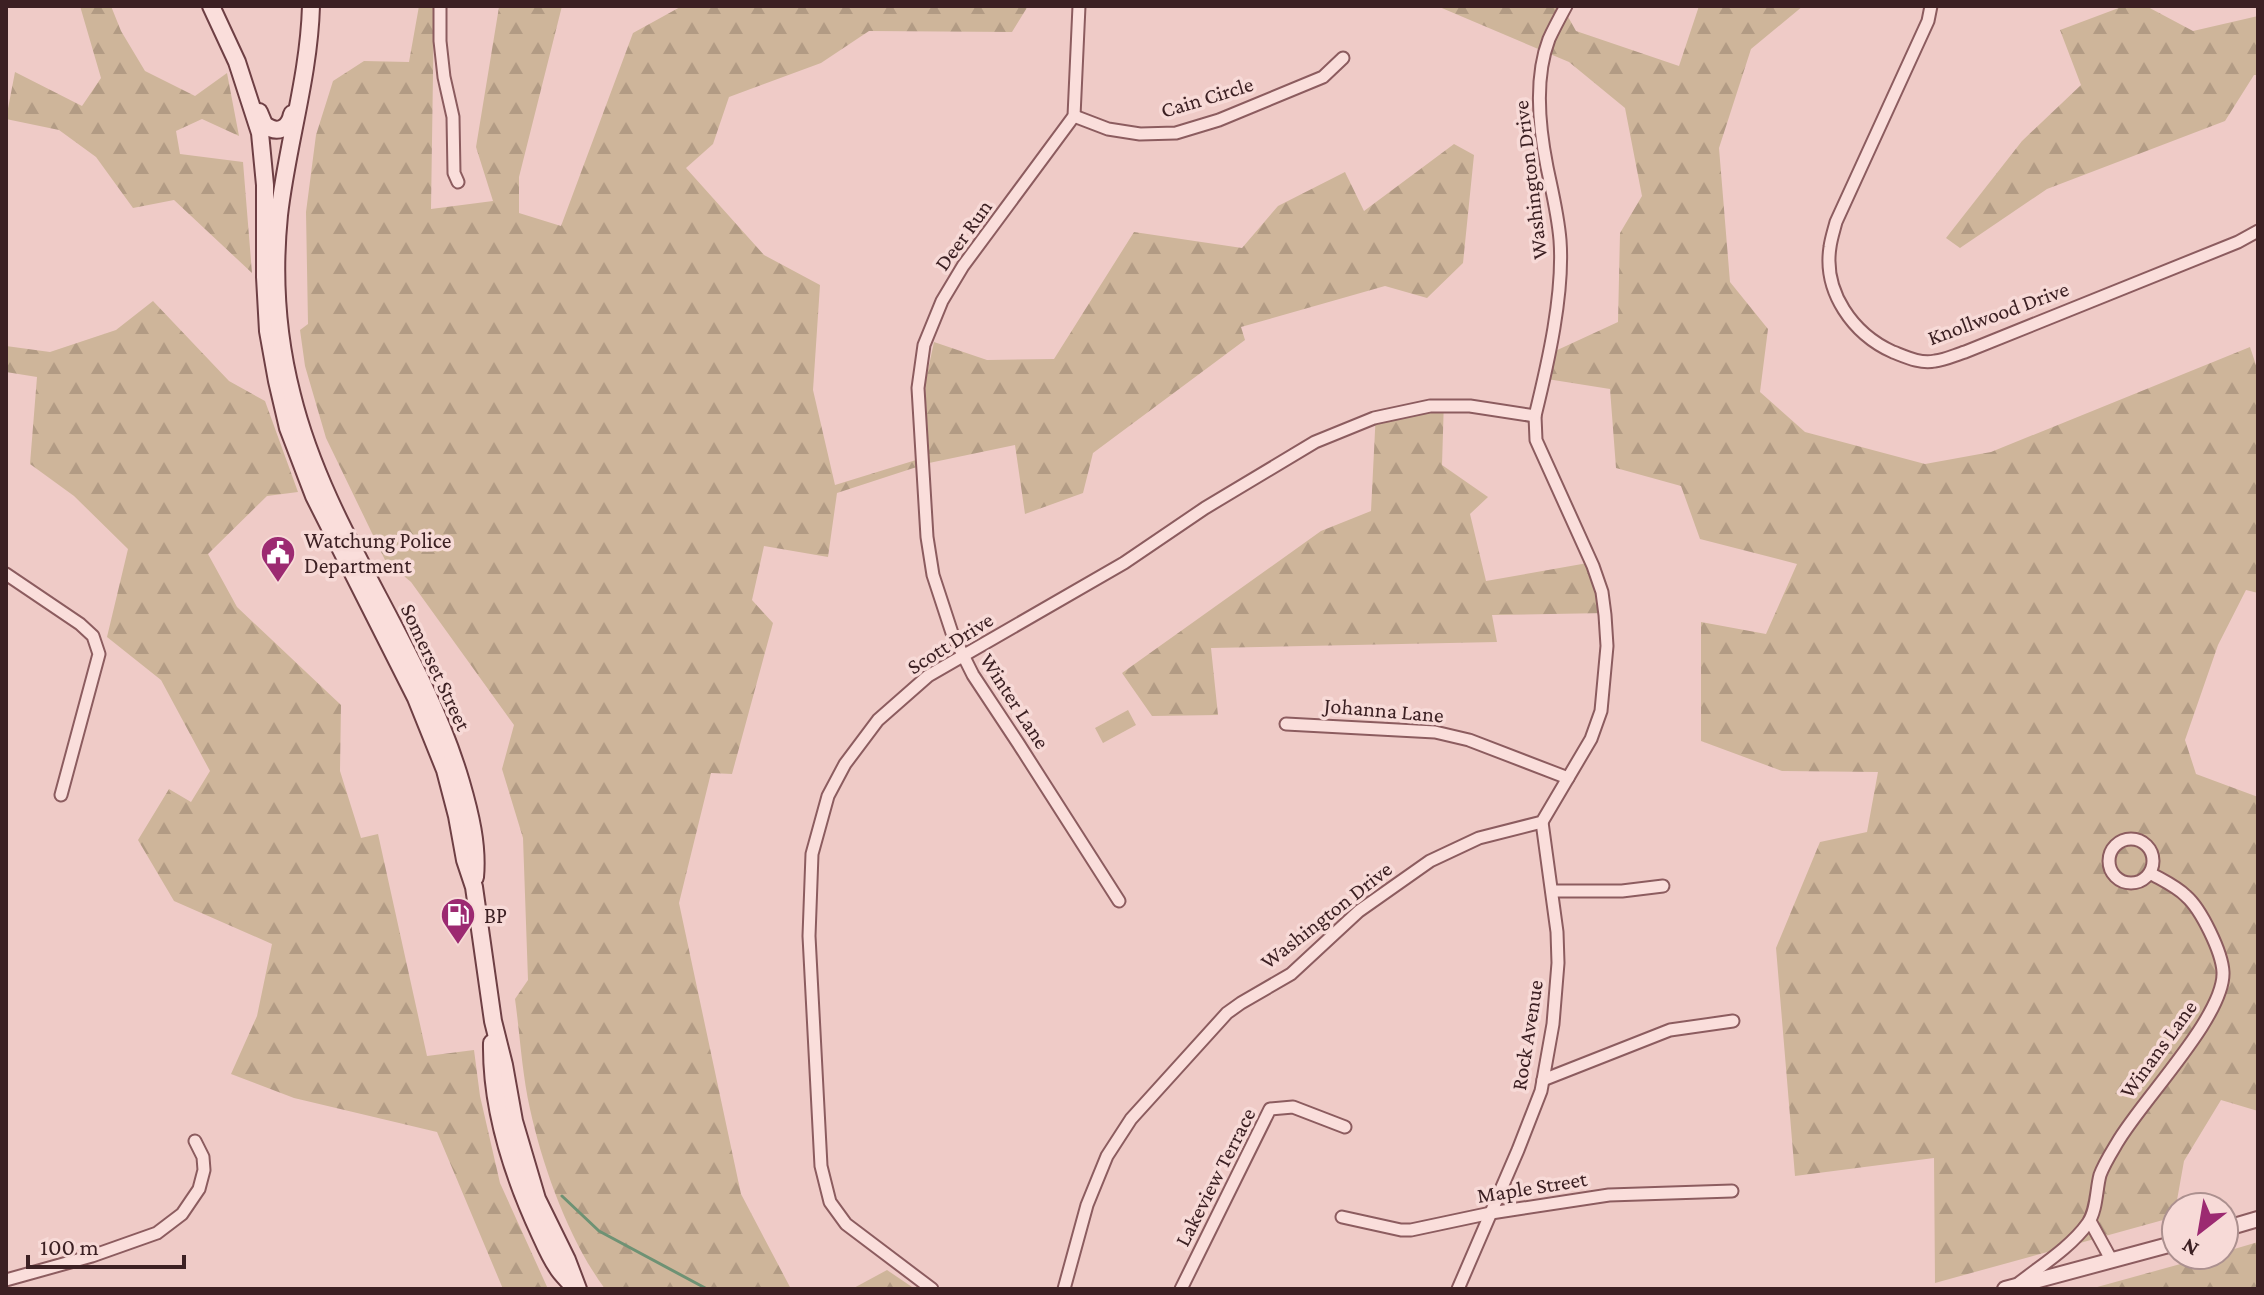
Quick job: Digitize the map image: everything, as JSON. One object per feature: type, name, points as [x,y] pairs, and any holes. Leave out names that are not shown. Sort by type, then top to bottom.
[{"type":"main road","points":[[211,6],[264,124],[273,130],[282,130],[289,124],[302,82]]},
{"type":"main road","name":"Somerset Street","points":[[311,6],[308,48],[277,240],[278,307],[288,379],[305,441],[322,485],[424,686],[447,741],[463,788],[473,834],[477,857],[474,887]]},
{"type":"main road","name":"Somerset Street","points":[[237,62],[260,133],[265,185],[268,331],[288,428],[314,496],[427,721],[452,794],[465,860],[474,887],[493,1021],[514,1121],[528,1173],[577,1289]]},
{"type":"street","points":[[440,6],[443,65],[454,127],[454,173],[458,182]]},
{"type":"street","points":[[1074,116],[1079,6]]},
{"type":"street","name":"Washington Drive","points":[[1064,1289],[1087,1205],[1107,1156],[1131,1119],[1227,1013],[1291,974],[1359,911],[1430,861],[1479,838],[1542,822],[1591,739],[1601,711],[1607,646],[1602,592],[1536,440],[1535,416],[1561,279],[1557,210],[1546,165],[1543,135],[1541,71],[1549,39],[1566,6]]},
{"type":"street","name":"Knollwood Drive","points":[[1931,6],[1923,32],[1836,222],[1830,247],[1831,274],[1838,299],[1850,321],[1867,337],[1912,360],[1933,362],[1965,352],[2238,242],[2258,231]]},
{"type":"street","name":"Cain Circle","points":[[1074,116],[1108,129],[1140,134],[1176,133],[1219,120],[1323,77],[1343,58]]},
{"type":"street","name":"Deer Run","points":[[925,503],[918,388],[924,345],[932,321],[963,266],[1074,116]]},
{"type":"street","name":"Scott Drive","points":[[932,1289],[846,1224],[830,1202],[821,1166],[809,936],[812,854],[828,796],[845,764],[878,720],[928,676],[1124,563],[1205,508],[1315,442],[1374,418],[1430,406],[1470,406],[1535,416]]},
{"type":"street","name":"Winter Lane","points":[[925,503],[933,575],[962,656],[1119,901]]},
{"type":"street","points":[[6,574],[80,624],[93,636],[99,654],[61,795]]},
{"type":"street","name":"Johanna Lane","points":[[1286,724],[1435,732],[1469,740],[1568,778]]},
{"type":"street","name":"Rock Avenue","points":[[1458,1289],[1518,1150],[1543,1080],[1553,1024],[1558,963],[1542,822]]},
{"type":"street","name":"Winans Lane","points":[[2090,1221],[2101,1175],[2118,1141],[2198,1031],[2221,990],[2223,971],[2214,942],[2195,905],[2177,888],[2150,873]]},
{"type":"street","points":[[1552,891],[1622,891],[1663,886]]},
{"type":"street","points":[[1543,1080],[1670,1030],[1733,1021]]},
{"type":"street","name":"Lakeview Terrace","points":[[1181,1289],[1270,1109],[1293,1107],[1345,1127]]},
{"type":"street","points":[[6,1280],[92,1256],[157,1233],[182,1214],[199,1189],[204,1170],[203,1157],[195,1141]]},
{"type":"street","name":"Maple Street","points":[[1342,1217],[1411,1230],[1491,1213],[1609,1195],[1732,1191]]},
{"type":"street","points":[[2010,1288],[2071,1241],[2090,1221],[2112,1261]]},
{"type":"street","points":[[2010,1288],[2160,1248]]},
{"type":"green space","points":[[80,6],[111,6],[121,31],[145,71],[195,96],[227,73],[239,136],[202,119],[176,131],[180,154],[243,162],[252,273],[174,200],[133,208],[96,157],[59,130],[6,119],[15,72],[82,106],[101,78]]},
{"type":"green space","points":[[419,6],[434,6],[431,209],[493,201],[476,147],[499,7],[562,6],[519,177],[519,213],[561,226],[633,33],[682,6],[1028,6],[1012,32],[869,31],[821,63],[729,97],[713,144],[686,168],[764,255],[820,285],[813,390],[835,485],[929,456],[925,384],[934,342],[987,360],[1054,359],[1134,232],[1242,248],[1278,206],[1345,172],[1364,211],[1454,144],[1474,155],[1463,263],[1427,298],[1385,286],[1241,327],[1245,340],[1093,453],[1083,493],[1025,514],[1015,445],[929,463],[837,493],[828,557],[764,546],[752,600],[773,623],[732,774],[711,773],[679,903],[741,1194],[791,1289],[605,1289],[580,1248],[559,1203],[542,1155],[523,1068],[515,999],[528,980],[523,838],[502,769],[514,725],[411,582],[385,560],[326,438],[305,366],[300,330],[308,324],[306,212],[316,135],[333,81],[364,61],[409,62]]},
{"type":"green space","points":[[1437,6],[1562,6],[1576,31],[1679,66],[1699,6],[1803,6],[1751,49],[1719,148],[1730,282],[1768,329],[1760,392],[1805,432],[1925,464],[1991,452],[2250,347],[2258,371],[2258,593],[2246,590],[2218,645],[2185,740],[2196,774],[2258,797],[2258,1111],[2221,1100],[2184,1161],[2179,1191],[2160,1191],[2160,1221],[1935,1283],[1934,1158],[1795,1176],[1776,948],[1820,842],[1867,832],[1878,772],[1782,771],[1701,741],[1701,622],[1766,634],[1797,564],[1700,539],[1681,486],[1616,468],[1610,389],[1547,379],[1553,352],[1618,322],[1620,233],[1642,196],[1625,108],[1569,62]]},
{"type":"green space","points":[[2124,6],[2146,6],[2193,31],[2258,16],[2258,75],[2254,75],[2225,121],[2047,189],[1960,248],[1946,238],[2022,141],[2081,85],[2060,30]]},
{"type":"green space","points":[[153,301],[229,381],[265,401],[298,492],[267,496],[208,554],[237,607],[341,705],[340,771],[361,838],[378,834],[427,1056],[474,1050],[480,1096],[500,1183],[548,1289],[503,1289],[437,1132],[294,1098],[231,1074],[257,1016],[272,944],[174,901],[138,840],[169,789],[191,802],[210,771],[161,680],[107,637],[128,549],[74,496],[30,464],[37,377],[6,372],[6,346],[50,352],[116,330]]},
{"type":"green space","points":[[1444,399],[1442,465],[1488,497],[1470,514],[1486,581],[1599,561],[1607,613],[1492,615],[1497,642],[1211,648],[1218,715],[1152,716],[1122,673],[1321,531],[1371,511],[1376,411]]},
{"type":"green space","points":[[1128,710],[1136,725],[1103,743],[1095,728]]},
{"type":"green space","points":[[2258,1242],[2258,1289],[2090,1289],[2160,1270],[2240,1271],[2240,1247]]},
{"type":"green space","points":[[887,1270],[915,1289],[852,1289]]},
{"type":"waterway","points":[[562,1196],[599,1231],[707,1289]]},
{"type":"place","name":"Watchung Police Department","points":[[278,584]]},
{"type":"place","name":"BP","points":[[458,946]]}]
